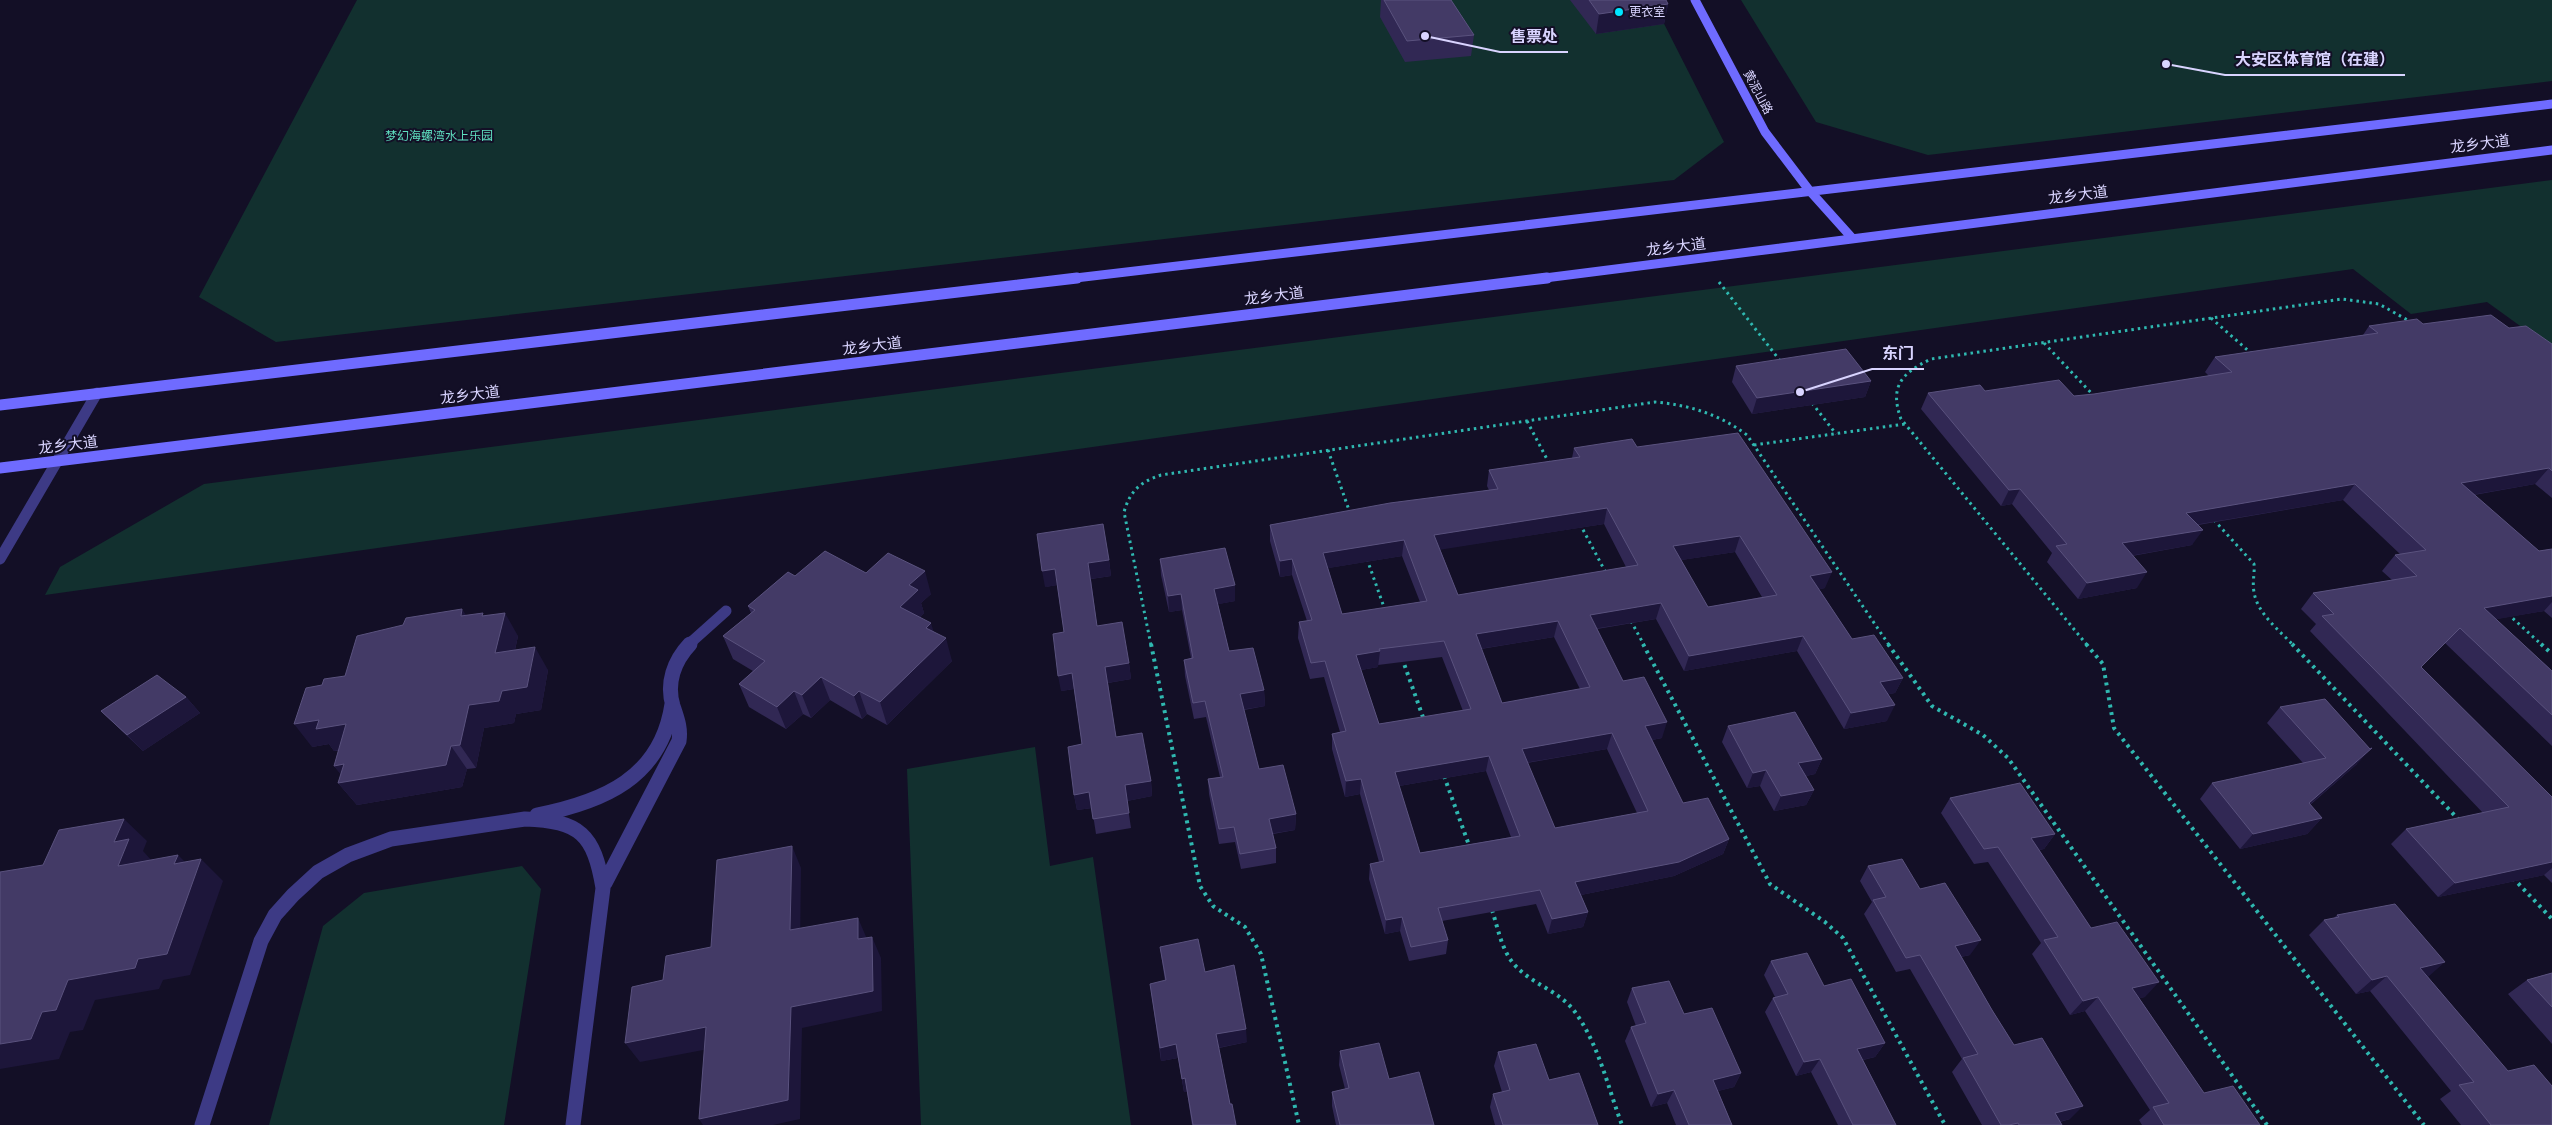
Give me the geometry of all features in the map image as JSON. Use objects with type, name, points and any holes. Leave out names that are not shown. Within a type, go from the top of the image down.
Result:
[{"type":"main road","name":"黄泥山路","points":[[1695,0],[1765,132],[1809,190],[1852,239]]},
{"type":"main road","name":"龙乡大道","points":[[0,405],[1809,190],[2552,104]]},
{"type":"main road","name":"龙乡大道","points":[[0,468],[1701,259],[2552,150]]},
{"type":"street","points":[[0,559],[97,393]]},
{"type":"street","points":[[202,1125],[258,946],[273,918],[299,888],[328,865],[374,844],[584,804],[630,778],[652,757],[667,734],[672,720],[671,678],[682,652],[699,633],[726,611]]},
{"type":"street","points":[[603,888],[609,872],[679,741],[682,730],[672,702]]},
{"type":"street","points":[[518,818],[549,820],[562,823],[588,839],[598,852],[602,871],[603,888],[573,1125]]},
{"type":"path","points":[[1701,259],[1783,365]]},
{"type":"path","points":[[2417,327],[2385,306],[2354,298],[1931,359],[1919,364],[1902,377],[1894,398],[1906,424],[2103,664],[2108,679],[2109,714],[2114,728],[2424,1125]]},
{"type":"path","points":[[2211,318],[2256,358]]},
{"type":"path","points":[[2044,343],[2097,399]]},
{"type":"path","points":[[1807,396],[1836,434]]},
{"type":"path","points":[[1299,1125],[1261,954],[1253,939],[1242,925],[1207,902],[1200,886],[1124,512],[1128,497],[1134,488],[1144,480],[1161,474],[1654,402],[1697,408],[1721,418],[1747,435],[1926,700],[1945,717],[1977,731],[1993,742],[2008,758],[2268,1125]]},
{"type":"path","points":[[1527,421],[1554,474]]},
{"type":"path","points":[[1754,445],[1906,424]]},
{"type":"path","points":[[1328,450],[1351,516]]},
{"type":"path","points":[[1578,518],[1610,580]]},
{"type":"path","points":[[2212,518],[2254,564],[2256,572],[2254,592],[2259,606],[2271,622],[2463,825]]},
{"type":"path","points":[[1364,553],[1388,619]]},
{"type":"path","points":[[2501,608],[2552,654]]},
{"type":"path","points":[[1628,615],[1770,884],[1779,892],[1818,914],[1843,938],[1945,1125]]},
{"type":"path","points":[[1401,657],[1425,722]]},
{"type":"path","points":[[1442,769],[1472,854]]},
{"type":"path","points":[[2511,875],[2552,919]]},
{"type":"path","points":[[1489,901],[1514,963],[1526,975],[1562,996],[1579,1018],[1586,1030],[1622,1125]]},
{"type":"green space","name":"梦幻海螺湾水上乐园","points":[[357,0],[1652,0],[1724,142],[1674,180],[276,342],[199,297]]},
{"type":"green space","points":[[1741,0],[2552,0],[2552,81],[1928,155],[1816,122]]},
{"type":"green space","points":[[2552,180],[2552,349],[2487,302],[2411,314],[2353,269],[45,595],[60,567],[204,484]]},
{"type":"green space","points":[[1035,747],[1050,866],[1093,857],[1131,1125],[921,1125],[907,769]]},
{"type":"green space","points":[[522,866],[541,889],[504,1125],[269,1125],[323,926],[364,893]]},
{"type":"building","points":[[1384,0],[1451,0],[1474,35],[1407,41]]},
{"type":"building","points":[[1589,0],[1666,0],[1668,4],[1599,14]]},
{"type":"building","points":[[2491,315],[2509,328],[2526,326],[2552,344],[2552,471],[2549,468],[2461,483],[2539,551],[2552,549],[2552,596],[2484,608],[2552,671],[2552,715],[2460,628],[2421,667],[2552,797],[2552,862],[2455,883],[2406,829],[2509,807],[2322,616],[2334,614],[2313,593],[2417,576],[2395,555],[2426,550],[2355,484],[2186,513],[2203,530],[2122,543],[2147,572],[2087,583],[2056,546],[2067,544],[2020,489],[2009,490],[1928,393],[1980,385],[1985,391],[2059,380],[2074,396],[2094,394],[2232,372],[2215,357],[2378,333],[2369,326],[2417,319],[2423,324]]},
{"type":"building","points":[[1846,349],[1871,381],[1757,398],[1736,366]]},
{"type":"building","points":[[1738,433],[1832,572],[1810,576],[1852,639],[1874,635],[1903,678],[1880,682],[1895,705],[1851,713],[1803,636],[1689,656],[1661,603],[1590,615],[1623,681],[1644,677],[1667,722],[1645,726],[1683,803],[1708,798],[1729,839],[1679,862],[1575,882],[1588,912],[1552,919],[1540,890],[1438,908],[1448,940],[1411,947],[1402,917],[1386,920],[1370,864],[1384,861],[1361,779],[1346,781],[1332,734],[1346,731],[1325,661],[1311,663],[1299,622],[1312,620],[1292,559],[1280,561],[1270,525],[1390,503],[1498,489],[1489,470],[1580,457],[1574,448],[1632,439],[1637,447]],"holes":[[[1607,508],[1638,565],[1458,595],[1434,535]],[[1740,536],[1777,595],[1708,607],[1673,546]],[[1404,540],[1427,601],[1342,614],[1323,553]],[[1558,621],[1590,687],[1502,703],[1476,634]],[[1444,641],[1471,709],[1379,724],[1356,655],[1380,651],[1379,649]],[[1612,733],[1648,811],[1555,828],[1522,749]],[[1489,756],[1520,836],[1420,853],[1395,772]]]},
{"type":"building","points":[[1103,524],[1109,560],[1088,563],[1097,626],[1122,622],[1129,663],[1105,667],[1116,737],[1142,733],[1151,781],[1125,785],[1129,813],[1093,819],[1089,792],[1074,795],[1068,747],[1082,744],[1072,673],[1058,676],[1053,634],[1064,632],[1055,569],[1042,571],[1037,534]]},
{"type":"building","points":[[1225,548],[1235,585],[1214,589],[1229,651],[1253,648],[1264,690],[1240,694],[1259,769],[1283,765],[1296,814],[1269,819],[1276,848],[1240,854],[1234,827],[1219,829],[1208,779],[1223,777],[1205,701],[1193,703],[1184,660],[1193,658],[1181,594],[1168,596],[1160,559]]},
{"type":"building","points":[[825,551],[866,573],[888,553],[925,571],[909,585],[918,590],[900,607],[931,623],[926,628],[946,638],[880,702],[859,691],[854,696],[821,677],[802,695],[794,691],[777,707],[739,684],[765,661],[723,636],[755,610],[748,606],[788,572],[795,576]]},
{"type":"building","points":[[462,609],[461,616],[505,613],[495,653],[535,647],[527,687],[502,691],[499,701],[469,705],[460,745],[451,746],[446,765],[338,783],[344,764],[334,766],[346,724],[316,729],[319,720],[294,724],[306,688],[322,685],[324,679],[345,676],[357,636],[403,625],[406,618]]},
{"type":"building","points":[[157,675],[186,697],[127,735],[101,711]]},
{"type":"building","points":[[2325,699],[2370,749],[2372,748],[2309,803],[2322,818],[2253,834],[2212,783],[2326,758],[2280,707]]},
{"type":"building","points":[[1795,712],[1822,759],[1798,763],[1814,790],[1781,796],[1766,770],[1753,773],[1728,726]]},
{"type":"building","points":[[2020,783],[2055,834],[2031,838],[2091,928],[2117,922],[2159,982],[2132,988],[2204,1093],[2233,1086],[2260,1125],[2164,1125],[2153,1107],[2169,1103],[2098,997],[2083,1001],[2044,940],[2058,937],[1998,847],[1984,849],[1950,798]]},
{"type":"building","points":[[124,819],[114,842],[129,839],[118,866],[178,855],[174,864],[201,859],[167,954],[138,959],[135,968],[68,980],[56,1010],[42,1012],[31,1039],[0,1044],[0,872],[43,865],[59,830]]},
{"type":"building","points":[[792,846],[790,930],[858,918],[858,939],[872,937],[873,991],[791,1007],[788,1100],[699,1119],[706,1027],[625,1043],[632,987],[663,980],[666,956],[711,947],[717,860]]},
{"type":"building","points":[[1902,859],[1920,889],[1945,883],[1981,940],[1955,946],[1992,1010],[2014,1045],[2042,1038],[2083,1106],[2055,1113],[2062,1125],[2019,1125],[2018,1123],[2001,1125],[1963,1058],[1978,1054],[1920,955],[1906,958],[1873,900],[1886,897],[1868,866]]},
{"type":"building","points":[[2395,904],[2445,962],[2420,968],[2508,1071],[2534,1065],[2552,1086],[2552,1125],[2491,1125],[2459,1085],[2474,1082],[2387,976],[2372,980],[2324,920],[2339,917],[2337,915]]},
{"type":"building","points":[[1198,939],[1205,972],[1234,965],[1246,1029],[1216,1034],[1236,1125],[1193,1125],[1185,1078],[1182,1079],[1176,1044],[1160,1048],[1150,984],[1166,980],[1160,947]]},
{"type":"building","points":[[1807,953],[1824,986],[1851,979],[1885,1043],[1857,1049],[1896,1125],[1853,1125],[1820,1059],[1804,1062],[1773,998],[1788,994],[1771,961]]},
{"type":"building","points":[[2552,973],[2552,1007],[2527,980]]},
{"type":"building","points":[[1669,981],[1684,1014],[1712,1008],[1741,1073],[1713,1080],[1732,1125],[1689,1125],[1674,1090],[1658,1094],[1631,1027],[1646,1023],[1632,988]]},
{"type":"building","points":[[1379,1043],[1389,1079],[1419,1072],[1434,1125],[1340,1125],[1332,1092],[1349,1088],[1340,1051]]},
{"type":"building","points":[[1536,1044],[1549,1080],[1579,1073],[1598,1125],[1503,1125],[1493,1094],[1510,1090],[1498,1052]]},
{"type":"place","name":"更衣室","points":[[1619,12]]},
{"type":"place","name":"售票处","points":[[1425,36]]},
{"type":"place","name":"大安区体育馆（在建）","points":[[2166,64]]},
{"type":"place","name":"东门","points":[[1800,392]]}]
